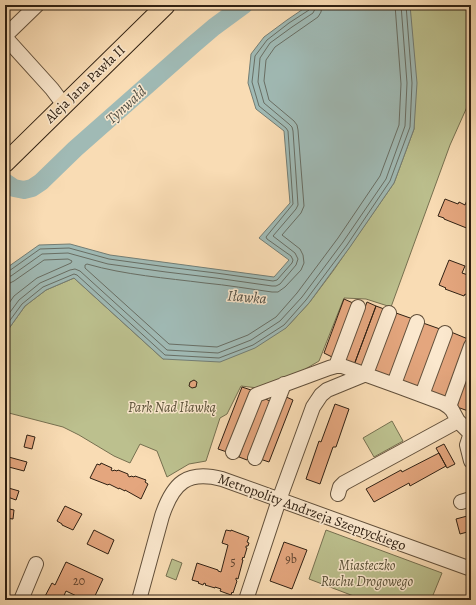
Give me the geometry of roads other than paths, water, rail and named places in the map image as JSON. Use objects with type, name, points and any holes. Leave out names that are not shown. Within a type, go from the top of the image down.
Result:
[{"type":"main road","name":"Aleja Jana Pawła II","points":[[5,163],[166,5]]},
{"type":"street","points":[[37,5],[5,37],[52,89],[64,105]]},
{"type":"street","points":[[336,366],[358,307]]},
{"type":"street","points":[[250,599],[279,500],[313,407],[321,394],[326,390],[366,374],[389,313]]},
{"type":"street","points":[[394,384],[417,322]]},
{"type":"street","points":[[422,395],[445,333]]},
{"type":"street","points":[[449,406],[471,346]]},
{"type":"street","points":[[233,452],[256,394],[329,368],[342,366],[394,384],[449,406],[458,421],[471,433],[467,445],[471,460]]},
{"type":"street","points":[[255,458],[284,384]]},
{"type":"street","points":[[338,494],[340,487],[344,483],[458,421]]},
{"type":"street","name":"Metropolity Andrzeja Szeptyckiego","points":[[139,600],[166,504],[171,494],[177,486],[185,480],[203,476],[212,476],[222,479],[471,569]]},
{"type":"street","points":[[21,600],[36,564]]},
{"type":"water","name":"Iławka","points":[[309,5],[410,5],[417,83],[414,129],[394,183],[309,303],[286,328],[255,348],[220,362],[163,359],[74,278],[46,290],[25,306],[5,334],[5,269],[39,245],[70,244],[110,255],[274,277],[289,260],[259,238],[290,203],[284,131],[256,109],[248,83],[251,54],[264,37]]},
{"type":"waterway","name":"Tynwałd","points":[[5,182],[14,188],[24,190],[32,188],[41,182],[75,149],[194,44],[244,5]]},
{"type":"park label","name":"Park Nad Iławką","points":[[172,407]]},
{"type":"park label","name":"Miasteczko Ruchu Drogowego","points":[[367,574]]}]
